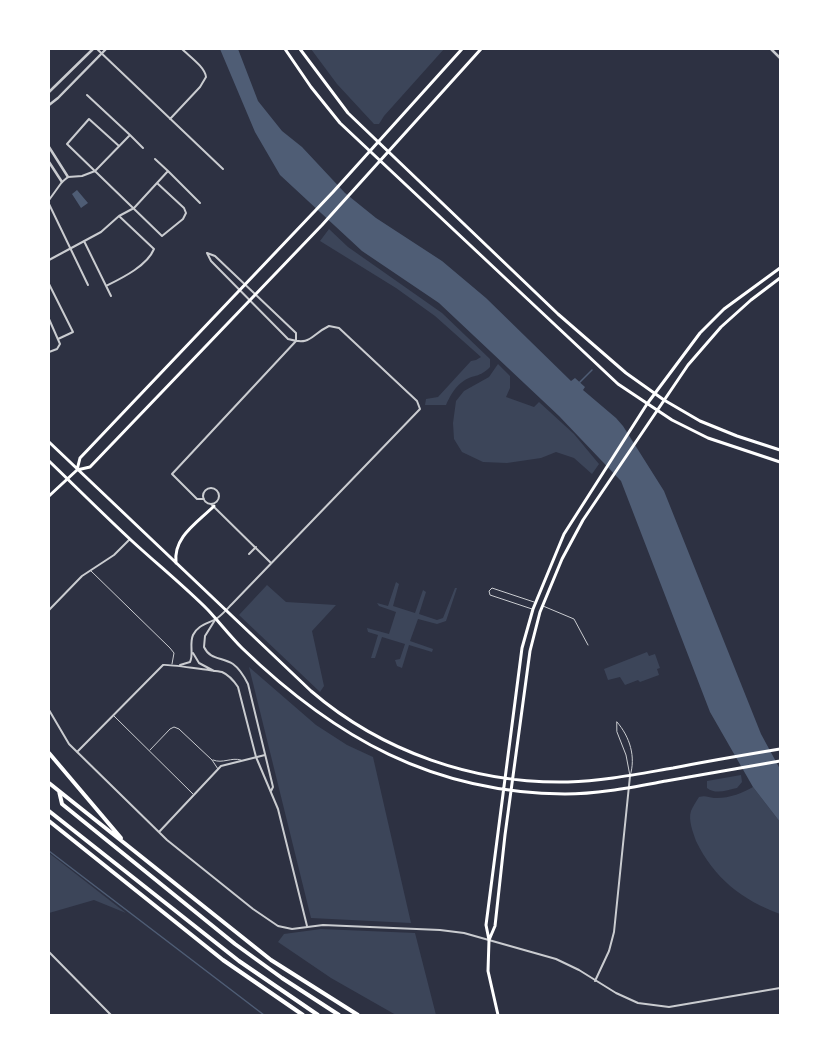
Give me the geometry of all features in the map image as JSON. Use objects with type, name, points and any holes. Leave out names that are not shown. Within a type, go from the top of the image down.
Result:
[{"type":"highway","points":[[49,752],[128,845]]},
{"type":"highway","points":[[49,783],[271,960],[358,1015]]},
{"type":"highway","points":[[59,790],[62,804],[235,944],[282,978],[339,1015]]},
{"type":"highway","points":[[49,811],[239,961],[318,1015]]},
{"type":"highway","points":[[49,821],[223,960],[303,1015]]},
{"type":"main road","points":[[284,49],[311,87],[340,123],[618,384],[657,411],[708,438],[780,462]]},
{"type":"main road","points":[[300,49],[348,113],[558,314],[626,373],[664,400],[713,426],[780,450]]},
{"type":"main road","points":[[77,470],[80,458],[346,178],[462,49]]},
{"type":"main road","points":[[49,496],[77,470],[90,467],[322,225],[387,151],[481,49]]},
{"type":"main road","points":[[498,1015],[488,971],[489,940],[486,925],[522,648],[535,603],[564,534],[654,393],[700,333],[735,300],[780,268]]},
{"type":"main road","points":[[489,940],[495,926],[511,790],[530,651],[543,606],[562,559],[583,520],[611,481],[636,440],[688,365],[721,327],[751,300],[780,278]]},
{"type":"main road","points":[[49,442],[311,692],[368,732],[401,748],[435,761],[472,772],[504,778],[569,782],[630,776],[778,749]]},
{"type":"main road","points":[[49,461],[216,619],[242,648],[286,688],[344,731],[376,750],[420,769],[463,782],[503,789],[574,794],[629,787],[780,761]]},
{"type":"main road","points":[[176,563],[175,552],[178,543],[212,505]]},
{"type":"street","points":[[49,92],[93,49]]},
{"type":"street","points":[[97,49],[223,170]]},
{"type":"street","points":[[49,105],[58,98],[106,49]]},
{"type":"street","points":[[170,118],[200,87],[206,77],[202,70],[182,49]]},
{"type":"street","points":[[771,49],[780,58]]},
{"type":"street","points":[[49,64],[49,70]]},
{"type":"street","points":[[87,95],[143,148]]},
{"type":"street","points":[[119,146],[89,119],[66,144],[162,236],[182,219],[186,213],[184,208],[157,183]]},
{"type":"street","points":[[49,200],[62,182],[68,178],[82,176],[95,171],[130,135]]},
{"type":"street","points":[[49,147],[68,178]]},
{"type":"street","points":[[49,155],[53,153]]},
{"type":"street","points":[[155,159],[200,203]]},
{"type":"street","points":[[49,162],[62,182]]},
{"type":"street","points":[[49,260],[101,232],[120,216],[134,208],[168,171]]},
{"type":"street","points":[[49,204],[88,285]]},
{"type":"street","points":[[106,286],[126,276],[137,268],[154,250],[120,216]]},
{"type":"street","points":[[84,240],[111,296]]},
{"type":"street","points":[[271,563],[212,505],[204,499],[197,499],[172,474],[296,341],[296,333],[215,256],[207,253],[211,261],[288,339],[296,341],[305,342],[312,339],[329,326],[338,328],[417,401],[420,409],[225,611],[216,619],[205,636],[204,647],[210,656],[232,663],[242,672],[248,684],[273,787],[271,791]]},
{"type":"street","points":[[49,284],[73,332],[58,339]]},
{"type":"street","points":[[49,319],[60,344],[57,349],[49,352]]},
{"type":"street","points":[[204,499],[203,494],[206,490],[211,488],[216,490],[218,500],[212,505]]},
{"type":"street","points":[[49,610],[82,576],[114,555],[130,539]]},
{"type":"street","points":[[249,554],[256,547]]},
{"type":"street","points":[[180,666],[190,662],[192,657],[191,643],[197,630],[203,624],[216,619]]},
{"type":"street","points":[[192,652],[199,663],[215,671]]},
{"type":"street","points":[[77,752],[160,666],[172,664],[185,668],[215,671],[226,674],[238,687],[256,756],[278,809],[307,926]]},
{"type":"street","points":[[49,710],[62,735],[77,752],[159,832],[274,924],[292,929],[323,925],[449,931],[489,940],[556,959],[579,970],[627,999],[655,1006],[669,1007],[780,988]]},
{"type":"street","points":[[159,832],[218,769],[224,765],[265,755]]},
{"type":"street","points":[[595,981],[609,951],[614,932],[630,776]]},
{"type":"street","points":[[49,952],[111,1015]]},
{"type":"lane","points":[[91,570],[170,648],[174,653],[172,664]]},
{"type":"lane","points":[[533,609],[490,595],[489,591],[492,588],[535,603]]},
{"type":"lane","points":[[543,606],[574,620],[588,645]]},
{"type":"lane","points":[[114,715],[194,794]]},
{"type":"lane","points":[[617,722],[623,729],[632,751],[634,765],[630,776],[626,755],[617,732],[617,722]]},
{"type":"lane","points":[[149,751],[170,729],[174,727],[179,729],[212,760],[218,769]]},
{"type":"lane","points":[[212,760],[219,762],[234,758],[242,760]]},
{"type":"shaded area","points":[[220,49],[238,49],[258,101],[282,131],[302,147],[345,193],[376,218],[442,261],[486,298],[571,381],[575,378],[585,387],[583,390],[616,418],[623,426],[664,491],[761,734],[780,769],[780,822],[753,787],[710,712],[621,481],[559,416],[439,303],[362,251],[280,175],[255,132]]},
{"type":"shaded area","points":[[311,49],[444,49],[384,116],[379,124],[374,124],[337,84]]},
{"type":"shaded area","points":[[77,190],[88,203],[81,208],[72,194]]},
{"type":"shaded area","points":[[329,229],[348,247],[442,313],[490,359],[490,367],[483,373],[461,382],[453,391],[446,405],[425,405],[426,399],[438,397],[471,361],[481,357],[435,316],[396,288],[320,241]]},
{"type":"shaded area","points":[[498,364],[510,376],[510,388],[506,397],[534,407],[539,402],[574,434],[599,464],[592,474],[574,458],[556,452],[541,458],[507,463],[483,462],[462,452],[454,439],[453,423],[456,401],[464,391],[489,377]]},
{"type":"shaded area","points":[[396,582],[399,584],[393,606],[415,613],[423,590],[426,592],[419,614],[437,620],[443,618],[455,588],[457,588],[446,621],[437,624],[418,619],[410,641],[433,649],[432,652],[409,645],[402,668],[397,666],[395,660],[400,659],[405,644],[382,637],[375,658],[371,658],[378,635],[368,632],[367,628],[389,634],[396,612],[379,606],[377,603],[388,606]]},
{"type":"shaded area","points":[[267,585],[286,602],[336,605],[312,631],[324,686],[320,692],[239,615]]},
{"type":"shaded area","points":[[647,652],[649,656],[655,654],[660,668],[657,669],[659,675],[640,682],[638,680],[625,685],[620,677],[608,680],[604,669]]},
{"type":"shaded area","points":[[249,667],[316,725],[347,745],[373,757],[411,923],[311,918]]},
{"type":"shaded area","points":[[741,775],[742,782],[737,788],[718,792],[707,788],[707,781]]},
{"type":"shaded area","points":[[753,787],[780,822],[780,914],[741,895],[720,877],[703,854],[696,841],[691,826],[691,811],[699,797],[705,796],[724,798]]},
{"type":"shaded area","points":[[49,853],[126,913],[94,900],[49,913]]},
{"type":"shaded area","points":[[321,929],[415,933],[436,1015],[396,1015],[331,978],[278,942],[284,934]]},
{"type":"waterway","points":[[579,383],[592,370]]},
{"type":"waterway","points":[[49,851],[264,1015]]}]
